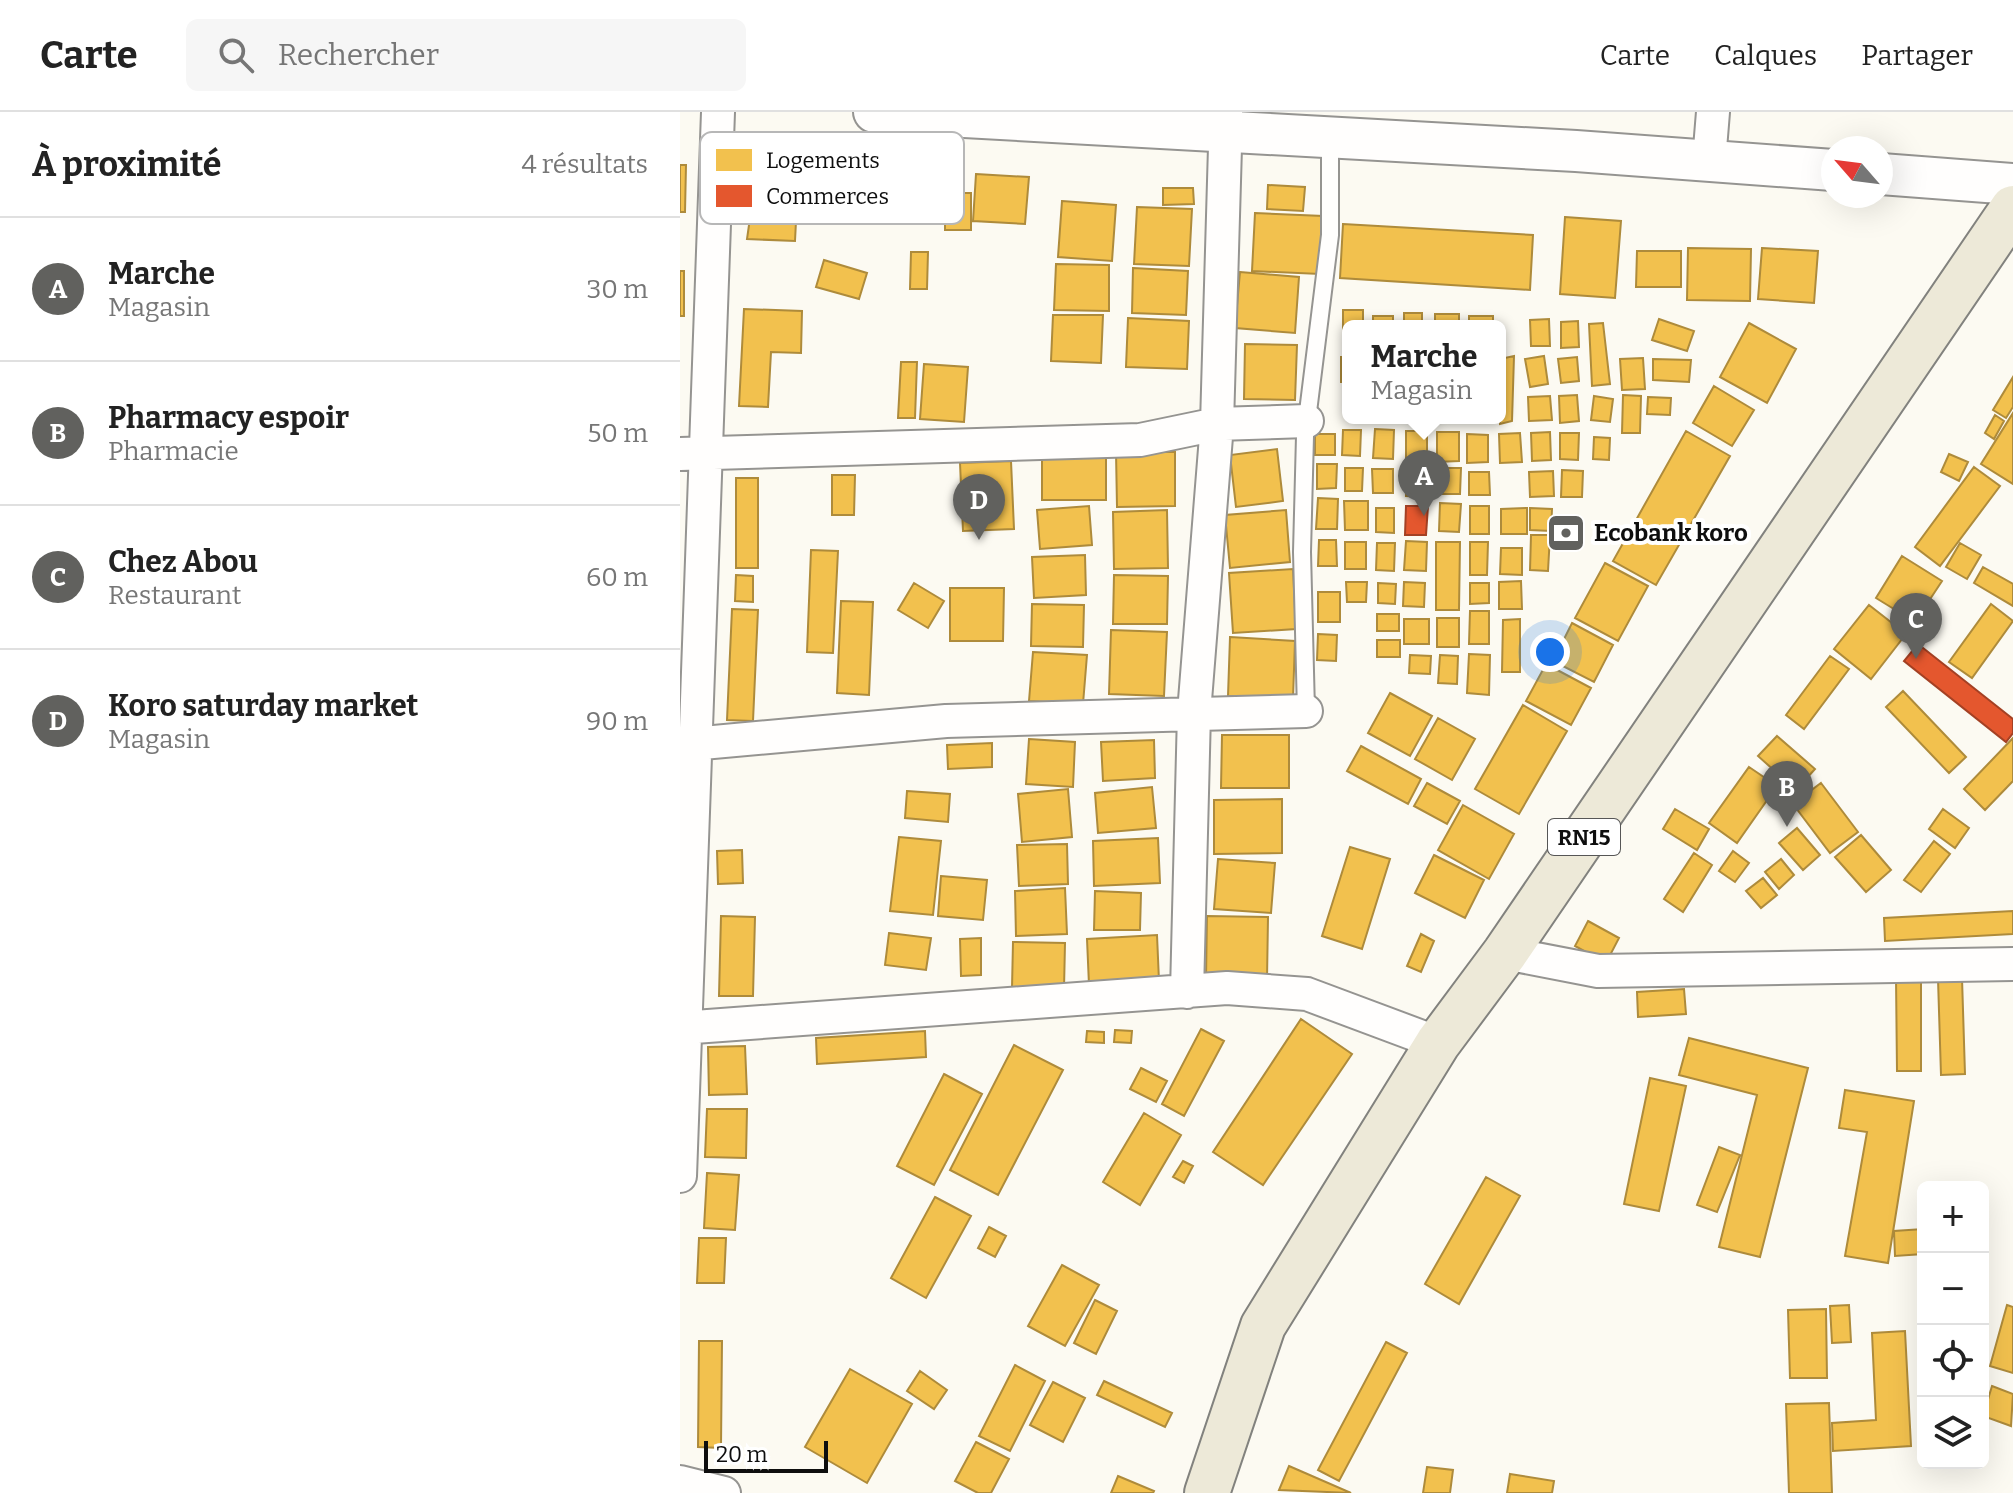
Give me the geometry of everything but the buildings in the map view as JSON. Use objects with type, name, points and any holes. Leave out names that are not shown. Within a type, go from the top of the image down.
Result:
[{"type":"main road","name":"RN15","points":[[1207,1493],[1263,1326],[1438,1043],[1505,953],[2013,208]]},
{"type":"street","points":[[717,132],[718,112]]},
{"type":"street","points":[[874,112],[1226,121],[1330,136],[1821,169]]},
{"type":"street","points":[[1709,161],[1713,112]]},
{"type":"street","points":[[1187,992],[1194,713],[1217,424],[1226,121]]},
{"type":"street","points":[[1893,175],[2013,184]]},
{"type":"street","points":[[680,1176],[693,454],[710,224]]},
{"type":"street","points":[[693,454],[1140,440],[1217,424],[1307,421]]},
{"type":"street","points":[[687,745],[946,721],[1306,711]]},
{"type":"street","points":[[1505,953],[1598,971],[2013,964]]},
{"type":"street","points":[[684,1028],[1227,988],[1307,994],[1438,1043]]},
{"type":"street","points":[[680,1482],[724,1493]]},
{"type":"lane","points":[[1306,711],[1302,552],[1307,421],[1330,235],[1330,136]]},
{"type":"place","name":"Marche","points":[[1424,516]]},
{"type":"place","name":"Ecobank koro","points":[[1566,533]]},
{"type":"place","name":"Koro saturday market","points":[[979,540]]},
{"type":"place","name":"Chez Abou","points":[[1916,659]]},
{"type":"place","name":"Pharmacy espoir","points":[[1787,827]]}]
